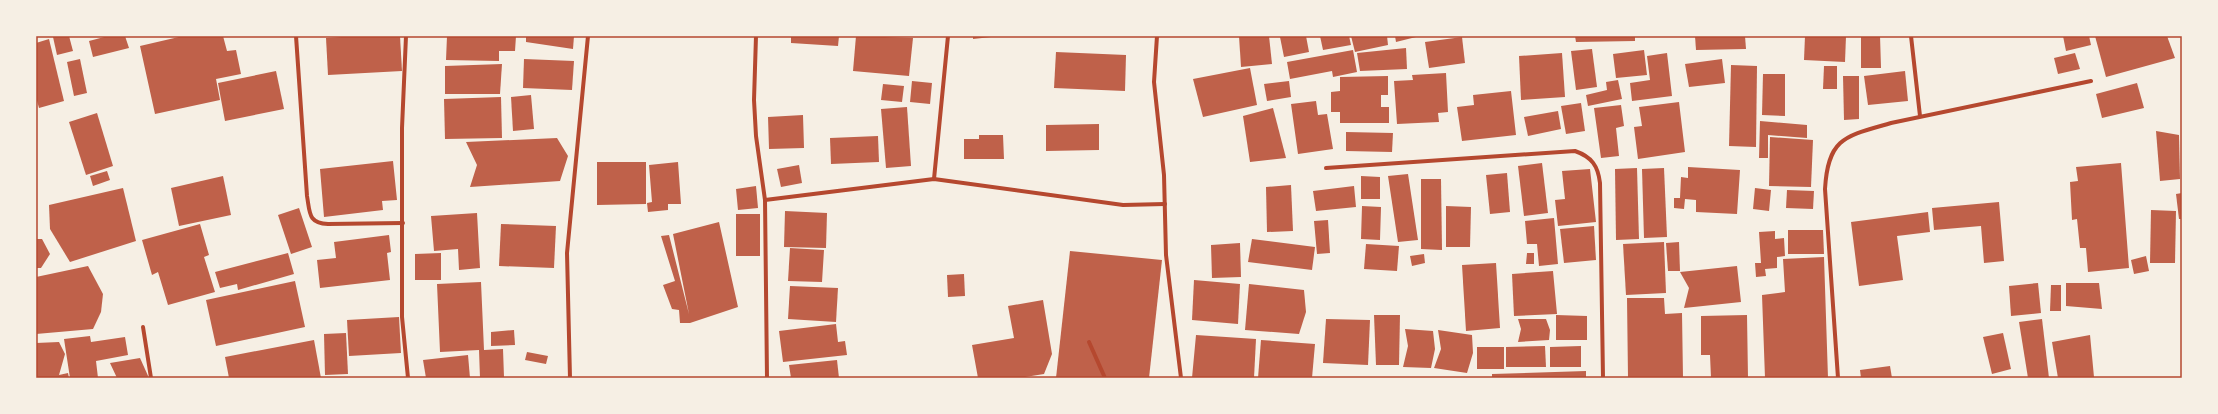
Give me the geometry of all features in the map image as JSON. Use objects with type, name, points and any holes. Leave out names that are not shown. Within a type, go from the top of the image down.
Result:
[{"type":"street","points":[[296,36],[307,196],[312,219],[317,224],[403,223]]},
{"type":"street","points":[[406,36],[402,128],[402,317],[408,378]]},
{"type":"street","points":[[570,378],[567,254],[588,36]]},
{"type":"street","points":[[756,36],[754,100],[756,136],[765,200],[768,378]]},
{"type":"street","points":[[934,179],[948,36]]},
{"type":"street","points":[[1156,36],[1154,82],[1165,204],[1166,255],[1181,378]]},
{"type":"street","points":[[1911,36],[1920,116]]},
{"type":"street","points":[[1838,378],[1825,189],[1826,167],[1832,151],[1842,140],[1860,132],[1920,116],[2091,81]]},
{"type":"street","points":[[1326,168],[1575,151],[1592,160],[1598,172],[1600,183],[1603,378]]},
{"type":"street","points":[[765,200],[934,179],[1123,205],[1165,204]]},
{"type":"street","points":[[143,327],[151,378]]},
{"type":"street","points":[[1089,342],[1105,378]]},
{"type":"building","points":[[69,36],[73,51],[57,55],[53,37]]},
{"type":"building","points":[[108,36],[125,36],[129,48],[93,57],[89,41]]},
{"type":"building","points":[[183,36],[223,36],[227,51],[236,50],[241,74],[216,79],[220,100],[155,114],[140,46]]},
{"type":"building","points":[[400,36],[402,71],[328,75],[326,38]]},
{"type":"building","points":[[447,36],[516,36],[515,51],[499,51],[499,61],[446,60]]},
{"type":"building","points":[[526,36],[574,36],[573,49],[526,42]]},
{"type":"building","points":[[791,36],[839,36],[838,46],[791,43]]},
{"type":"building","points":[[856,36],[913,38],[909,76],[853,71]]},
{"type":"building","points":[[973,36],[991,36],[991,37],[973,39]]},
{"type":"building","points":[[1239,36],[1269,36],[1272,64],[1241,67]]},
{"type":"building","points":[[1306,36],[1309,52],[1284,57],[1280,37]]},
{"type":"building","points":[[1320,36],[1349,36],[1351,45],[1323,50]]},
{"type":"building","points":[[1351,36],[1387,36],[1388,45],[1355,52]]},
{"type":"building","points":[[1395,36],[1416,36],[1416,37],[1396,42]]},
{"type":"building","points":[[1575,36],[1635,36],[1635,41],[1576,42]]},
{"type":"building","points":[[1695,36],[1745,36],[1746,49],[1696,50]]},
{"type":"building","points":[[1805,36],[1846,36],[1845,62],[1804,60]]},
{"type":"building","points":[[1861,36],[1880,36],[1881,68],[1861,68]]},
{"type":"building","points":[[2063,36],[2089,36],[2091,45],[2066,51]]},
{"type":"building","points":[[2095,36],[2167,36],[2175,58],[2106,77]]},
{"type":"building","points":[[1462,37],[1465,63],[1429,68],[1425,42]]},
{"type":"building","points":[[49,39],[64,101],[39,108],[36,97],[36,43]]},
{"type":"building","points":[[1406,48],[1407,69],[1360,71],[1357,53]]},
{"type":"building","points":[[1592,49],[1597,87],[1576,90],[1571,51]]},
{"type":"building","points":[[1353,50],[1357,72],[1333,77],[1332,71],[1290,79],[1287,62]]},
{"type":"building","points":[[1644,50],[1647,75],[1616,78],[1613,54]]},
{"type":"building","points":[[1056,52],[1126,55],[1125,91],[1054,88]]},
{"type":"building","points":[[1562,53],[1565,97],[1521,100],[1519,56]]},
{"type":"building","points":[[1667,53],[1672,96],[1632,101],[1630,83],[1650,80],[1647,56]]},
{"type":"building","points":[[2075,53],[2080,69],[2058,74],[2054,58]]},
{"type":"building","points":[[80,59],[87,93],[74,96],[67,62]]},
{"type":"building","points":[[524,59],[574,61],[572,90],[523,88]]},
{"type":"building","points":[[1722,59],[1725,83],[1689,87],[1685,64]]},
{"type":"building","points":[[502,64],[500,94],[445,94],[445,66]]},
{"type":"building","points":[[1731,65],[1757,66],[1756,147],[1729,146]]},
{"type":"building","points":[[1824,66],[1837,66],[1837,89],[1823,89]]},
{"type":"building","points":[[1250,68],[1257,105],[1203,117],[1193,79]]},
{"type":"building","points":[[276,71],[284,109],[225,121],[218,83]]},
{"type":"building","points":[[1905,71],[1908,101],[1868,105],[1864,76]]},
{"type":"building","points":[[1446,73],[1448,112],[1438,113],[1439,122],[1397,124],[1394,81],[1413,80],[1412,75]]},
{"type":"building","points":[[1763,74],[1785,74],[1785,116],[1762,115]]},
{"type":"building","points":[[1388,76],[1388,95],[1381,95],[1381,107],[1389,107],[1389,123],[1340,123],[1340,112],[1331,112],[1331,92],[1340,91],[1340,77]]},
{"type":"building","points":[[1843,76],[1859,76],[1859,119],[1844,120]]},
{"type":"building","points":[[1618,80],[1622,99],[1588,106],[1586,95],[1607,90],[1606,82]]},
{"type":"building","points":[[912,81],[932,83],[930,104],[910,102]]},
{"type":"building","points":[[1289,81],[1291,97],[1267,101],[1264,84]]},
{"type":"building","points":[[2137,83],[2144,108],[2102,118],[2096,94]]},
{"type":"building","points":[[883,84],[904,86],[902,102],[881,100]]},
{"type":"building","points":[[1511,91],[1516,135],[1462,141],[1457,107],[1474,105],[1473,95]]},
{"type":"building","points":[[531,95],[534,129],[513,131],[511,97]]},
{"type":"building","points":[[501,97],[502,138],[445,139],[444,99]]},
{"type":"building","points":[[1316,101],[1318,115],[1327,114],[1333,149],[1298,154],[1291,104]]},
{"type":"building","points":[[1679,102],[1685,152],[1638,159],[1634,127],[1642,126],[1639,107]]},
{"type":"building","points":[[1581,103],[1585,131],[1566,134],[1561,106]]},
{"type":"building","points":[[1621,105],[1624,126],[1616,128],[1619,156],[1601,158],[1594,108]]},
{"type":"building","points":[[907,107],[911,166],[886,168],[881,109]]},
{"type":"building","points":[[1273,108],[1286,158],[1250,162],[1243,116]]},
{"type":"building","points":[[1558,111],[1561,129],[1528,136],[1524,117]]},
{"type":"building","points":[[97,113],[113,166],[86,175],[69,122]]},
{"type":"building","points":[[803,115],[804,148],[769,149],[768,117]]},
{"type":"building","points":[[1760,121],[1807,125],[1807,138],[1768,135],[1768,158],[1759,158]]},
{"type":"building","points":[[1099,124],[1099,150],[1046,151],[1046,125]]},
{"type":"building","points":[[2156,131],[2179,135],[2180,179],[2160,181]]},
{"type":"building","points":[[1346,132],[1393,133],[1392,152],[1346,151]]},
{"type":"building","points":[[979,135],[1003,135],[1004,159],[964,159],[964,139],[979,139]]},
{"type":"building","points":[[878,136],[879,162],[831,164],[830,138]]},
{"type":"building","points":[[1770,137],[1813,140],[1811,187],[1769,186]]},
{"type":"building","points":[[557,138],[568,156],[560,181],[470,187],[477,165],[466,142]]},
{"type":"building","points":[[393,161],[397,200],[382,201],[383,210],[324,217],[320,169]]},
{"type":"building","points":[[597,162],[646,162],[646,204],[597,205]]},
{"type":"building","points":[[678,162],[681,204],[668,204],[668,210],[648,212],[647,203],[652,202],[649,165]]},
{"type":"building","points":[[1542,163],[1548,213],[1524,216],[1518,166]]},
{"type":"building","points":[[2121,163],[2129,268],[2088,272],[2086,248],[2080,248],[2077,219],[2072,220],[2070,182],[2078,181],[2076,167]]},
{"type":"building","points":[[799,165],[802,183],[781,187],[777,169]]},
{"type":"building","points":[[1688,167],[1740,170],[1737,214],[1696,212],[1696,200],[1685,199],[1684,209],[1674,208],[1674,198],[1680,198],[1681,177],[1688,178]]},
{"type":"building","points":[[1637,168],[1639,239],[1616,240],[1615,169]]},
{"type":"building","points":[[1664,168],[1667,237],[1644,238],[1642,169]]},
{"type":"building","points":[[1590,169],[1596,222],[1558,226],[1555,200],[1565,199],[1562,171]]},
{"type":"building","points":[[107,171],[110,180],[93,186],[90,176]]},
{"type":"building","points":[[1507,173],[1510,212],[1490,214],[1486,175]]},
{"type":"building","points":[[1408,174],[1418,240],[1398,242],[1388,176]]},
{"type":"building","points":[[223,176],[231,215],[179,226],[171,188]]},
{"type":"building","points":[[1361,176],[1380,177],[1380,199],[1361,199]]},
{"type":"building","points":[[1421,179],[1441,179],[1442,250],[1421,249]]},
{"type":"building","points":[[1291,185],[1293,231],[1267,232],[1266,187]]},
{"type":"building","points":[[756,186],[758,208],[738,210],[736,189]]},
{"type":"building","points":[[1354,186],[1356,207],[1316,211],[1313,191]]},
{"type":"building","points":[[123,188],[136,241],[70,262],[50,229],[49,205]]},
{"type":"building","points":[[1755,188],[1771,190],[1769,211],[1753,209]]},
{"type":"building","points":[[1787,190],[1814,191],[1813,209],[1786,208]]},
{"type":"building","points":[[2182,193],[2182,219],[2179,219],[2176,194]]},
{"type":"building","points":[[1999,202],[2004,261],[1984,263],[1981,226],[1934,230],[1932,208]]},
{"type":"building","points":[[1362,206],[1381,207],[1380,240],[1361,239]]},
{"type":"building","points":[[1446,206],[1471,207],[1470,247],[1446,247]]},
{"type":"building","points":[[299,208],[312,247],[291,254],[278,215]]},
{"type":"building","points":[[2151,210],[2176,211],[2175,263],[2150,263]]},
{"type":"building","points":[[785,211],[827,213],[826,248],[784,247]]},
{"type":"building","points":[[1928,212],[1930,232],[1897,236],[1903,280],[1859,286],[1851,222]]},
{"type":"building","points":[[477,213],[480,268],[459,270],[458,249],[434,251],[431,216]]},
{"type":"building","points":[[736,214],[760,214],[760,256],[736,256]]},
{"type":"building","points":[[1554,218],[1558,264],[1539,266],[1537,244],[1527,244],[1525,221]]},
{"type":"building","points":[[1328,220],[1330,253],[1317,254],[1314,221]]},
{"type":"building","points":[[719,222],[738,307],[690,323],[680,323],[679,310],[672,309],[663,285],[675,281],[661,236],[669,235],[689,314],[673,234]]},
{"type":"building","points":[[200,224],[209,255],[204,257],[215,292],[168,305],[158,272],[152,275],[142,240]]},
{"type":"building","points":[[501,224],[556,226],[554,268],[499,266]]},
{"type":"building","points":[[1594,226],[1596,260],[1564,263],[1560,229]]},
{"type":"building","points":[[1788,230],[1823,230],[1824,254],[1788,254]]},
{"type":"building","points":[[1775,231],[1775,239],[1784,238],[1785,256],[1777,257],[1777,268],[1765,269],[1766,276],[1756,277],[1755,263],[1761,263],[1759,232]]},
{"type":"building","points":[[389,235],[391,252],[387,253],[390,280],[320,288],[317,260],[336,258],[334,242]]},
{"type":"building","points":[[36,239],[42,239],[50,254],[41,268],[36,268]]},
{"type":"building","points":[[1252,239],[1315,247],[1312,270],[1248,262]]},
{"type":"building","points":[[1664,242],[1666,293],[1626,295],[1623,244]]},
{"type":"building","points":[[1679,242],[1680,271],[1668,271],[1666,243]]},
{"type":"building","points":[[1240,243],[1241,277],[1212,278],[1211,245]]},
{"type":"building","points":[[1366,244],[1399,246],[1397,271],[1364,269]]},
{"type":"building","points":[[790,248],[824,250],[822,282],[788,281]]},
{"type":"building","points":[[1070,251],[1162,260],[1149,378],[1056,378]]},
{"type":"building","points":[[288,253],[294,274],[238,290],[237,284],[220,288],[215,272]]},
{"type":"building","points":[[441,253],[441,280],[415,280],[415,254]]},
{"type":"building","points":[[1527,253],[1534,253],[1534,264],[1526,264]]},
{"type":"building","points":[[1424,254],[1425,263],[1412,266],[1410,256]]},
{"type":"building","points":[[2146,256],[2149,271],[2134,274],[2131,260]]},
{"type":"building","points":[[1824,257],[1828,378],[1765,378],[1762,295],[1785,292],[1783,259]]},
{"type":"building","points":[[1496,263],[1500,328],[1466,331],[1462,265]]},
{"type":"building","points":[[88,266],[103,294],[101,312],[93,329],[36,334],[36,277]]},
{"type":"building","points":[[1737,266],[1741,302],[1684,308],[1689,288],[1680,272]]},
{"type":"building","points":[[1553,271],[1557,314],[1514,316],[1512,274]]},
{"type":"building","points":[[964,274],[965,296],[948,297],[947,275]]},
{"type":"building","points":[[1194,280],[1240,284],[1238,324],[1192,320]]},
{"type":"building","points":[[295,281],[305,327],[216,346],[206,300]]},
{"type":"building","points":[[481,282],[484,350],[503,349],[504,377],[480,378],[479,350],[440,352],[437,284]]},
{"type":"building","points":[[2038,283],[2041,313],[2011,316],[2009,286]]},
{"type":"building","points":[[2066,283],[2099,283],[2102,309],[2066,306]]},
{"type":"building","points":[[1249,284],[1304,290],[1306,312],[1299,334],[1245,330]]},
{"type":"building","points":[[2051,285],[2061,285],[2061,311],[2050,311]]},
{"type":"building","points":[[790,286],[838,288],[836,322],[788,319]]},
{"type":"building","points":[[1627,298],[1664,298],[1665,314],[1682,313],[1683,378],[1628,378]]},
{"type":"building","points":[[1043,300],[1052,354],[1044,374],[1019,378],[978,378],[972,345],[1014,338],[1008,306]]},
{"type":"building","points":[[1374,315],[1400,315],[1399,365],[1376,365]]},
{"type":"building","points":[[1556,315],[1587,316],[1587,340],[1556,340]]},
{"type":"building","points":[[1747,315],[1748,378],[1711,378],[1710,355],[1701,355],[1701,316]]},
{"type":"building","points":[[399,317],[401,353],[349,356],[347,320]]},
{"type":"building","points":[[1326,319],[1370,320],[1368,365],[1323,363]]},
{"type":"building","points":[[1518,319],[1546,319],[1550,330],[1549,340],[1518,342],[1521,329]]},
{"type":"building","points":[[2042,319],[2049,378],[2028,378],[2019,322]]},
{"type":"building","points":[[836,324],[838,342],[845,341],[847,355],[783,362],[779,331]]},
{"type":"building","points":[[1405,329],[1433,331],[1435,349],[1431,368],[1403,367],[1408,346]]},
{"type":"building","points":[[514,330],[515,345],[491,346],[491,332]]},
{"type":"building","points":[[1438,330],[1472,335],[1473,353],[1467,373],[1434,368],[1441,349]]},
{"type":"building","points":[[346,333],[348,374],[325,375],[324,334]]},
{"type":"building","points":[[2003,333],[2011,369],[1992,374],[1983,337]]},
{"type":"building","points":[[1196,335],[1256,339],[1254,378],[1192,378]]},
{"type":"building","points":[[2090,335],[2094,377],[2058,378],[2052,342]]},
{"type":"building","points":[[90,336],[91,342],[125,337],[128,355],[96,361],[98,378],[70,378],[64,339]]},
{"type":"building","points":[[314,340],[321,378],[229,378],[225,357]]},
{"type":"building","points":[[1261,340],[1315,344],[1312,378],[1258,378]]},
{"type":"building","points":[[59,342],[65,354],[59,375],[68,373],[69,378],[36,378],[36,343]]},
{"type":"building","points":[[1545,346],[1546,367],[1506,367],[1506,347]]},
{"type":"building","points":[[1581,346],[1581,367],[1550,367],[1550,347]]},
{"type":"building","points":[[1477,347],[1504,347],[1504,369],[1477,369]]},
{"type":"building","points":[[527,352],[548,356],[546,364],[525,360]]},
{"type":"building","points":[[468,355],[470,378],[426,378],[423,360]]},
{"type":"building","points":[[140,358],[149,378],[117,378],[110,363]]},
{"type":"building","points":[[837,360],[839,378],[791,378],[789,365]]},
{"type":"building","points":[[1890,366],[1892,378],[1861,378],[1860,370]]},
{"type":"building","points":[[1586,371],[1586,378],[1492,378],[1492,374]]}]
